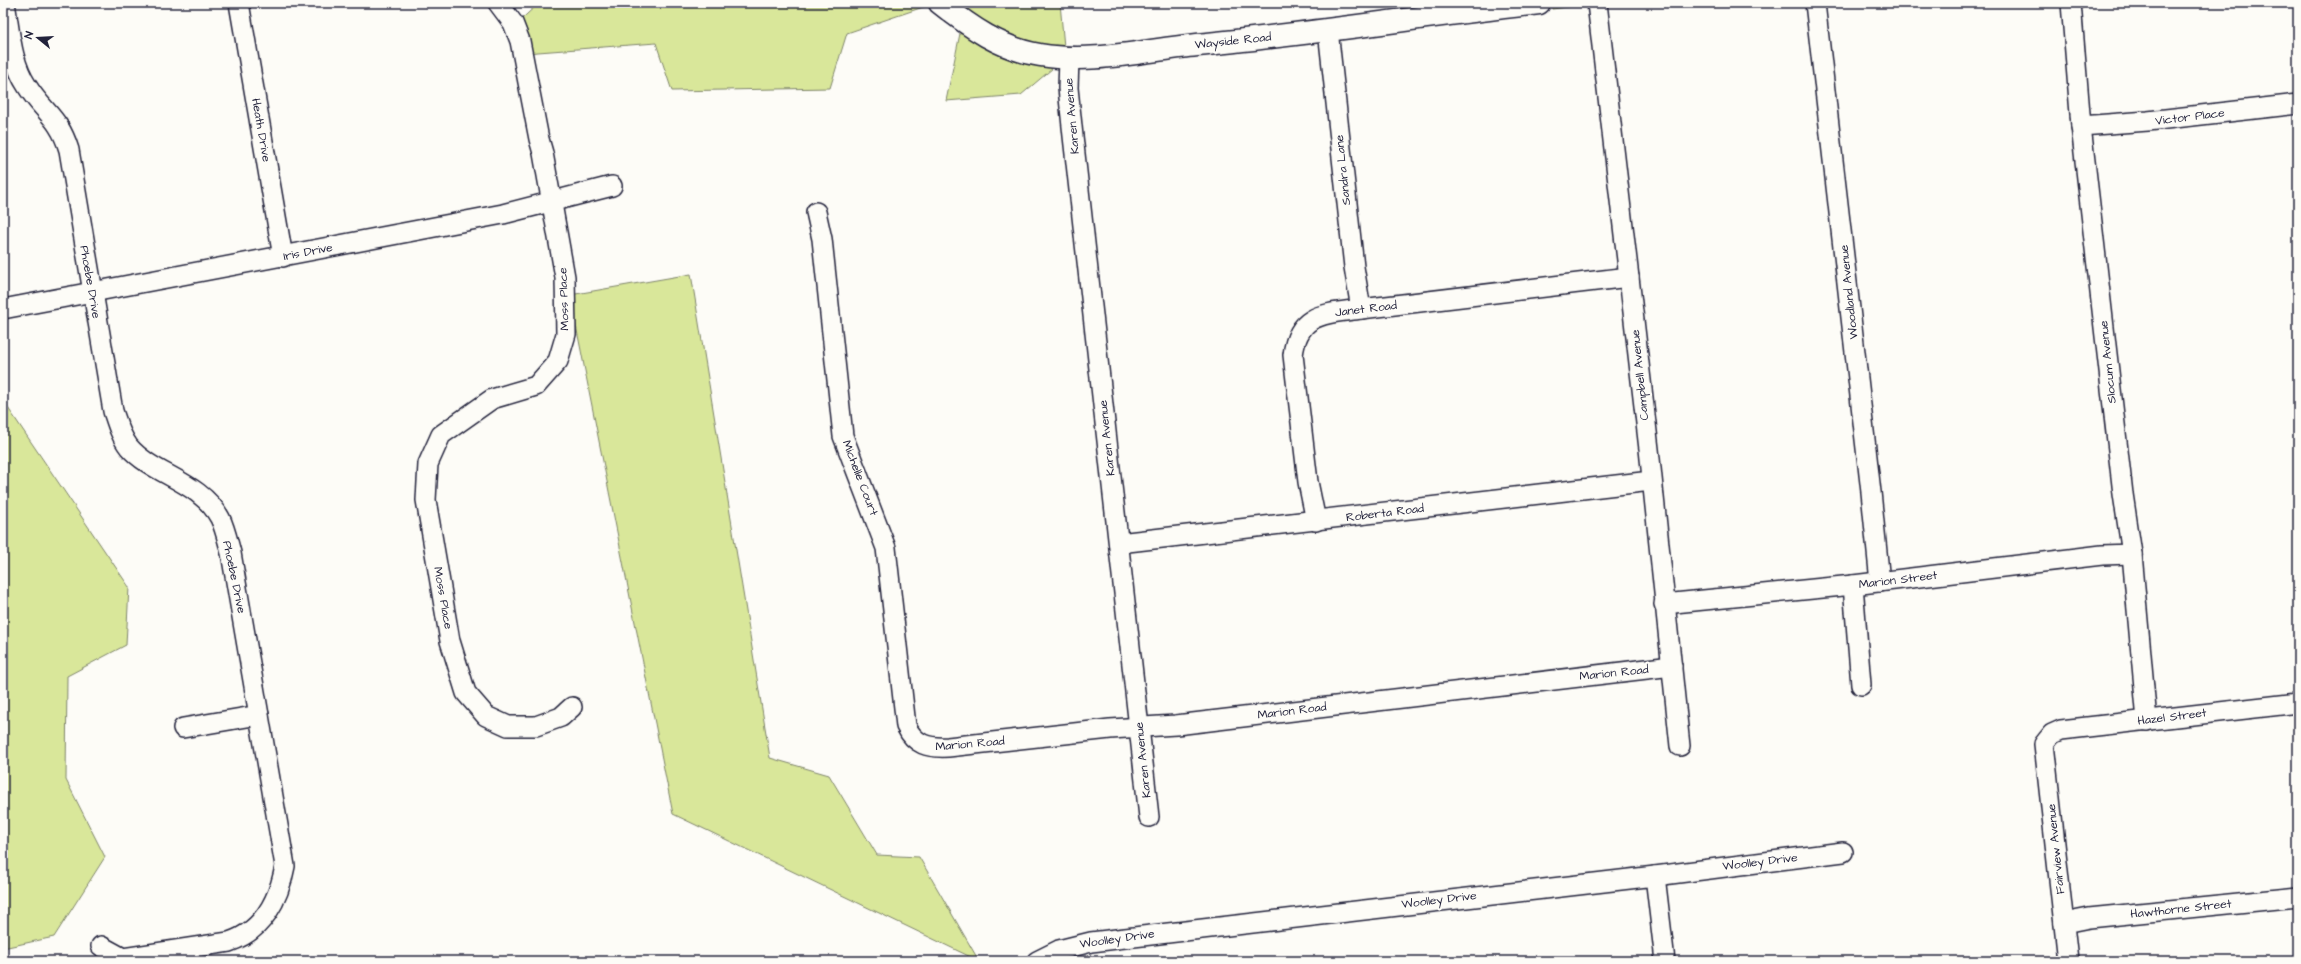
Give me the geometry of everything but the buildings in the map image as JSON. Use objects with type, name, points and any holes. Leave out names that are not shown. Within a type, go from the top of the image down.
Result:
[{"type":"street","name":"Phoebe Drive","points":[[5,3],[13,54],[19,71],[27,87],[59,125],[66,142],[113,411],[122,437],[129,448],[196,491],[208,502],[220,518],[231,553],[285,866],[282,884],[266,914],[243,937],[229,942],[123,958],[101,946]]},
{"type":"street","name":"Heath Drive","points":[[239,3],[283,256]]},
{"type":"street","name":"Moss Place","points":[[498,3],[512,23],[520,41],[552,201],[565,277],[566,334],[558,361],[536,386],[492,399],[441,436],[428,464],[426,500],[450,641],[466,693],[486,716],[508,726],[536,726],[561,717],[572,707]]},
{"type":"street","name":"Wayside Road","points":[[940,3],[982,34],[1012,49],[1039,55],[1069,59],[1122,55],[1328,30],[1460,8],[1539,3]]},
{"type":"street","name":"Campbell Avenue","points":[[1597,3],[1629,277],[1680,746]]},
{"type":"street","name":"Woodland Avenue","points":[[1815,3],[1868,461],[1880,582]]},
{"type":"street","name":"Slocum Avenue","points":[[2071,3],[2082,126],[2123,494],[2132,554],[2147,721]]},
{"type":"street","name":"Sandra Lane","points":[[1328,30],[1354,267],[1361,309]]},
{"type":"street","name":"Karen Avenue","points":[[1069,59],[1068,88],[1149,817]]},
{"type":"street","name":"Victor Place","points":[[2082,126],[2148,121],[2298,104]]},
{"type":"street","name":"Iris Drive","points":[[3,309],[503,214],[612,186]]},
{"type":"street","name":"Michelle Court","points":[[816,212],[822,239],[843,436],[886,548],[903,710],[906,726],[914,740]]},
{"type":"street","name":"Janet Road","points":[[1316,521],[1308,482],[1293,355],[1295,340],[1300,329],[1309,321],[1319,316],[1361,309],[1629,277]]},
{"type":"street","name":"Roberta Road","points":[[1119,543],[1651,481]]},
{"type":"street","name":"Marion Street","points":[[1664,604],[2132,554]]},
{"type":"street","points":[[1852,585],[1861,685]]},
{"type":"street","name":"Marion Road","points":[[914,740],[931,748],[1139,727],[1176,725],[1672,666]]},
{"type":"street","name":"Hazel Street","points":[[2048,737],[2061,730],[2298,704]]},
{"type":"street","points":[[183,728],[259,714]]},
{"type":"street","name":"Fairview Avenue","points":[[2048,737],[2044,744],[2068,961]]},
{"type":"street","name":"Woolley Drive","points":[[1037,961],[1059,950],[1091,942],[1655,876],[1844,852]]},
{"type":"street","points":[[1655,876],[1665,961]]},
{"type":"street","name":"Hawthorne Street","points":[[2064,923],[2089,918],[2298,897]]},
{"type":"green space","points":[[539,3],[935,3],[847,33],[830,88],[672,91],[656,43],[525,53],[514,26]]},
{"type":"green space","points":[[943,3],[1060,3],[1065,58],[1021,95],[946,101],[963,19]]},
{"type":"green space","points":[[1552,3],[1598,3],[1552,9]]},
{"type":"green space","points":[[691,274],[770,758],[829,775],[877,855],[919,857],[979,961],[673,814],[570,295]]},
{"type":"green space","points":[[6,405],[129,587],[126,645],[67,676],[66,780],[105,857],[54,937],[3,948],[3,406]]}]
